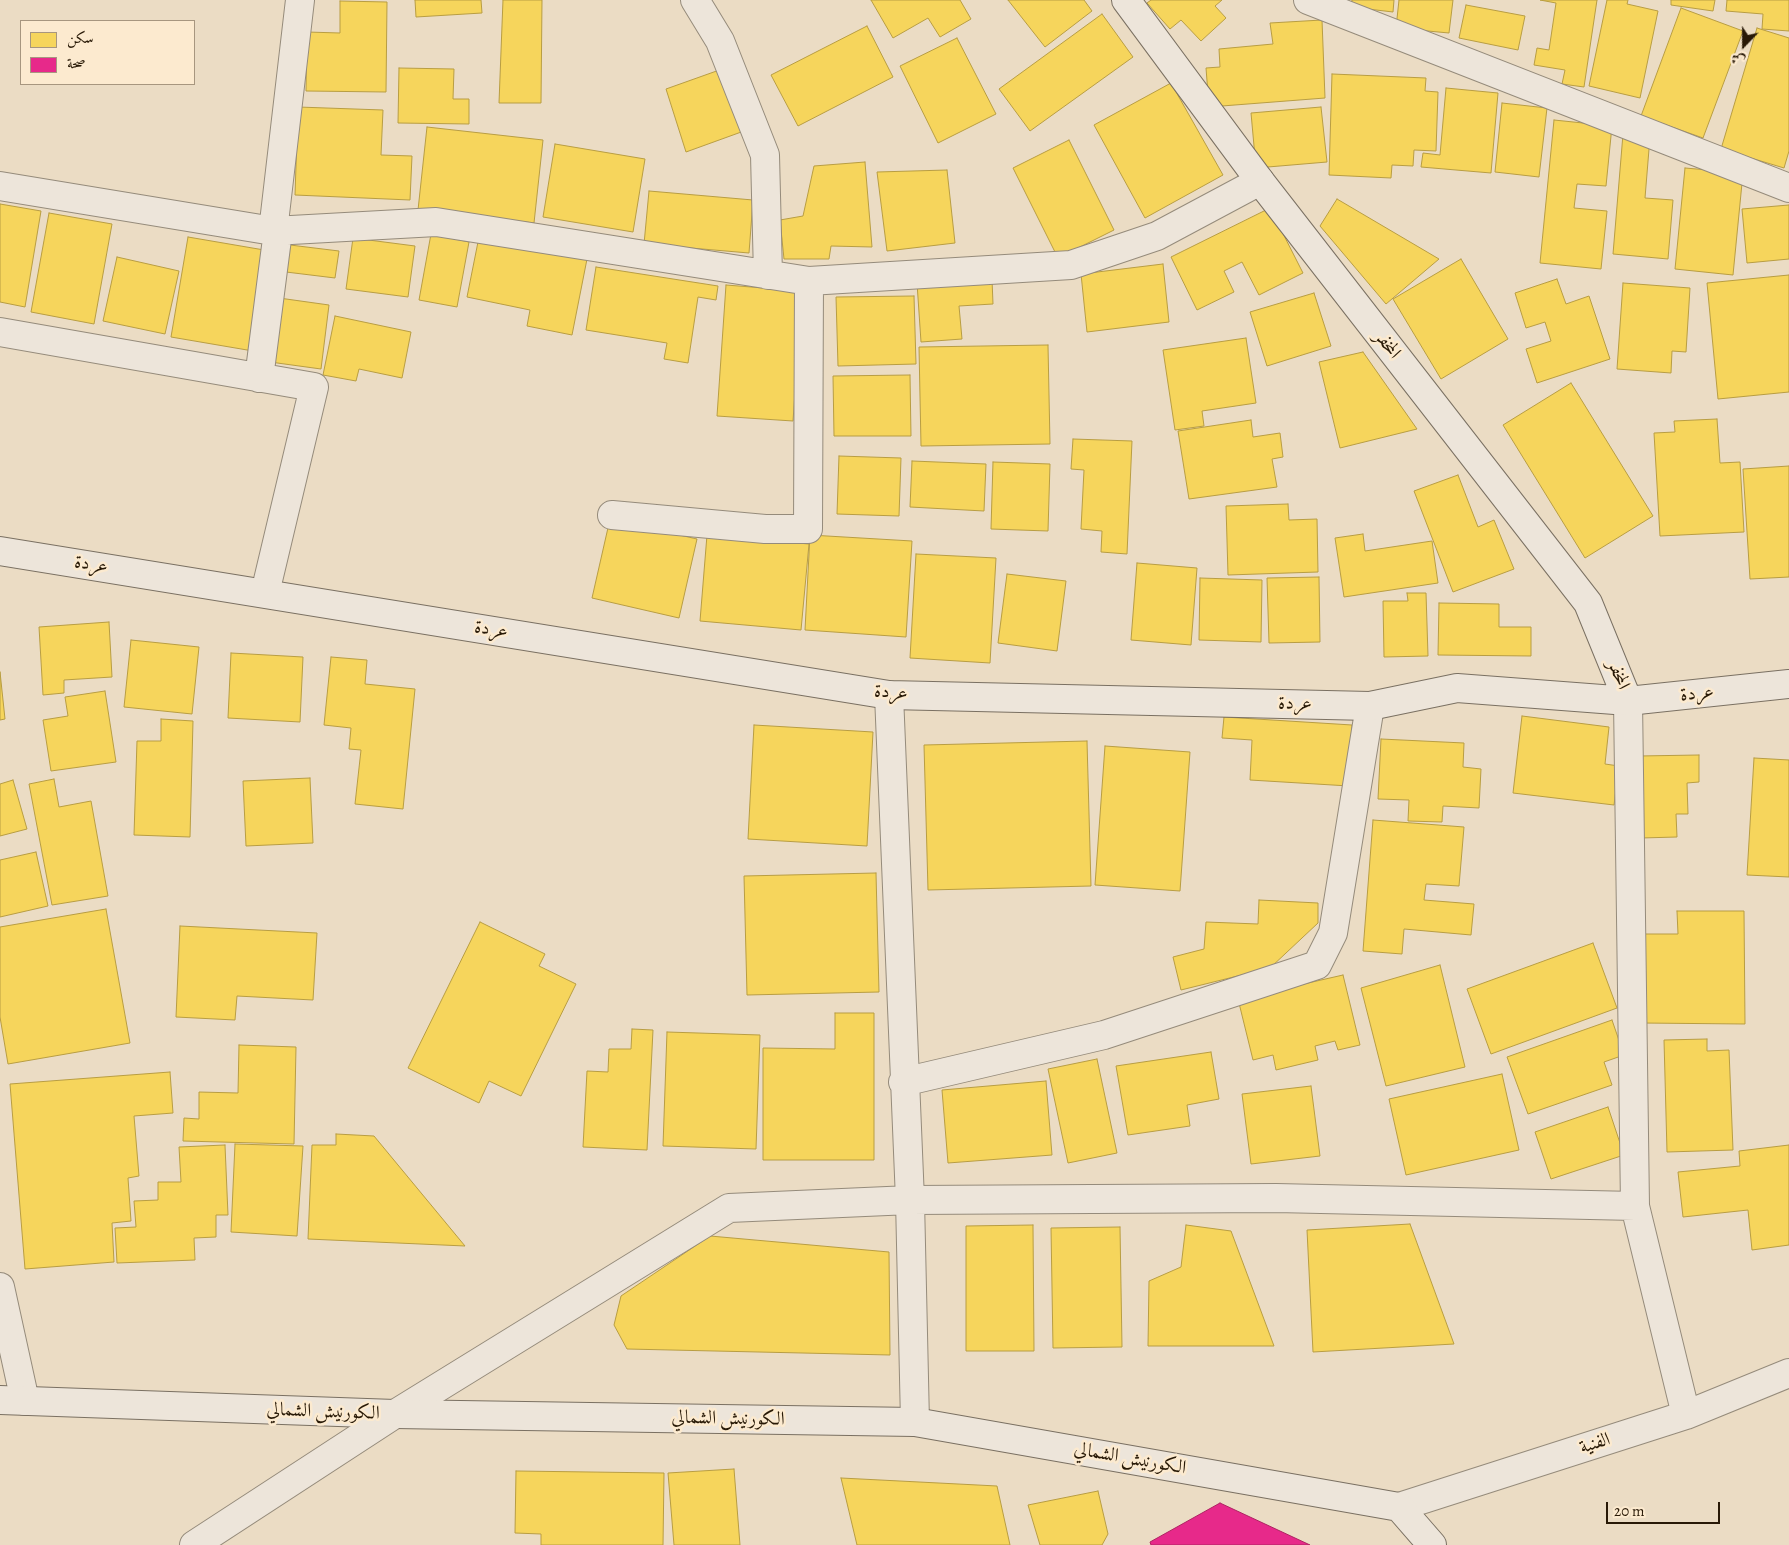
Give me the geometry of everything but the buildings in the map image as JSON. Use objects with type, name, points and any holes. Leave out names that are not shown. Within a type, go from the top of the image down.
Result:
[{"type":"street","points":[[259,378],[300,0]]},
{"type":"street","points":[[695,0],[720,41],[765,155],[768,275]]},
{"type":"street","name":"المخفر","points":[[1126,0],[1260,181],[1588,603],[1628,701]]},
{"type":"street","points":[[1308,0],[1789,188]]},
{"type":"street","points":[[0,186],[275,231],[436,222],[809,281],[1071,265],[1157,236],[1260,181]]},
{"type":"street","points":[[612,515],[765,529],[808,529],[809,281]]},
{"type":"street","points":[[0,332],[314,387],[265,593]]},
{"type":"street","name":"عردة","points":[[0,551],[889,695],[1370,706],[1457,688],[1628,701],[1789,684]]},
{"type":"street","points":[[889,695],[910,1200],[915,1422]]},
{"type":"street","points":[[1628,701],[1635,1206],[1686,1415]]},
{"type":"street","points":[[904,1082],[1104,1035],[1318,965],[1333,933],[1370,706]]},
{"type":"street","points":[[194,1545],[395,1414],[729,1208],[910,1200],[1276,1198],[1635,1206]]},
{"type":"street","points":[[0,1286],[12,1400]]},
{"type":"street","name":"الفنية","points":[[1399,1506],[1686,1415],[1789,1373]]},
{"type":"street","name":"الكورنيش الشمالي","points":[[12,1400],[395,1414],[915,1422],[1399,1506]]},
{"type":"street","points":[[1399,1506],[1432,1545]]}]
